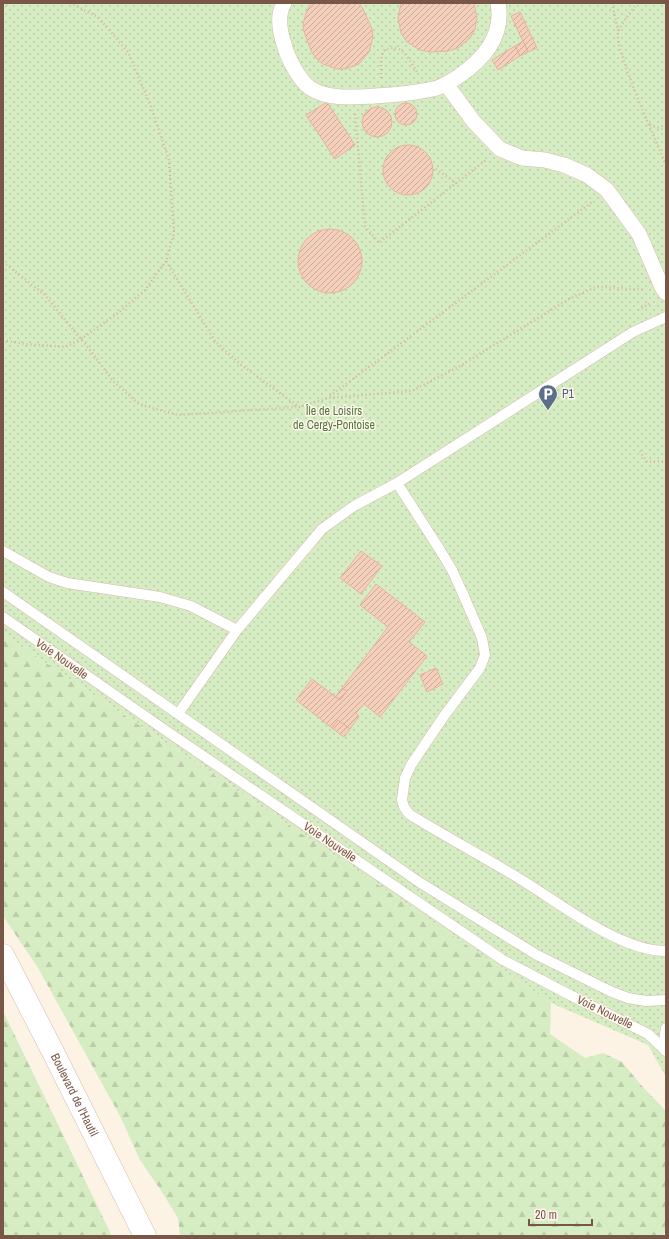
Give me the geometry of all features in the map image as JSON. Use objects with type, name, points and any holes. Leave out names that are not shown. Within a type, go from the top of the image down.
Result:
[{"type":"main road","name":"Boulevard de l'Hautil","points":[[3,955],[52,1048],[145,1236]]},
{"type":"street","points":[[284,3],[280,17],[281,34],[285,49],[300,76],[310,87],[324,94],[354,97],[380,96],[428,90],[446,84],[475,65],[488,50],[497,31],[499,18],[498,3]]},
{"type":"street","points":[[446,84],[474,122],[500,149],[522,158],[545,160],[564,165],[587,175],[607,190],[640,234],[664,290]]},
{"type":"lane","points":[[178,714],[237,630],[322,528],[354,506],[397,483],[633,332],[666,317]]},
{"type":"lane","points":[[397,483],[452,570],[482,638],[485,655],[480,668],[444,716],[411,765],[405,778],[403,789],[402,800],[404,807],[409,814],[537,889],[591,924],[642,948],[666,951]]},
{"type":"lane","points":[[3,551],[49,577],[67,583],[160,598],[191,606],[237,630]]},
{"type":"lane","name":"Voie Nouvelle","points":[[3,592],[419,882],[537,954],[612,992],[646,1001],[666,1000]]},
{"type":"lane","name":"Voie Nouvelle","points":[[3,618],[503,960],[648,1034],[666,1052]]},
{"type":"lane","points":[[666,1028],[666,1052]]},
{"type":"path","points":[[3,6],[9,3]]},
{"type":"path","points":[[3,340],[25,344],[65,347],[81,339],[118,313],[145,290],[166,261],[174,233],[169,160],[150,104],[128,52],[98,17],[70,3]]},
{"type":"path","points":[[612,3],[619,44],[627,69],[666,165]]},
{"type":"path","points":[[618,32],[637,3]]},
{"type":"path","points":[[380,96],[381,58],[383,51],[389,47],[402,50],[428,90]]},
{"type":"path","points":[[354,97],[365,226],[379,243],[500,149]]},
{"type":"path","points":[[649,124],[666,130]]},
{"type":"path","points":[[436,169],[456,183]]},
{"type":"path","points":[[328,398],[607,190]]},
{"type":"path","points":[[166,261],[215,341],[240,364],[299,406]]},
{"type":"path","points":[[3,262],[44,294],[113,381],[139,404],[178,415],[299,406],[328,398],[412,391],[460,366],[569,300],[596,287],[635,290],[664,290]]},
{"type":"path","points":[[640,451],[647,462],[666,461]]},
{"type":"green space","name":"Île de Loisirs de Cergy-Pontoise","points":[[3,3],[666,3],[666,1077],[648,1045],[551,1003],[398,898],[3,634]]},
{"type":"green space","points":[[3,634],[398,898],[551,1003],[550,1034],[585,1058],[603,1053],[622,1062],[666,1111],[666,1231],[663,1236],[180,1236],[178,1218],[140,1160],[120,1116],[38,968],[3,916],[3,872],[5,861],[3,857]]},
{"type":"green space","points":[[3,1011],[110,1232],[111,1236],[3,1236]]},
{"type":"building","points":[[311,3],[359,3],[372,29],[373,37],[369,52],[359,64],[345,69],[337,69],[323,64],[312,53],[304,32],[303,24],[307,10]]},
{"type":"building","points":[[401,3],[474,3],[477,18],[475,29],[470,38],[458,48],[448,51],[430,52],[420,50],[407,42],[401,33],[398,18]]},
{"type":"building","points":[[520,12],[537,48],[528,52],[511,16]]},
{"type":"building","points":[[523,41],[528,52],[520,56],[515,46]]},
{"type":"building","points":[[515,46],[520,56],[498,70],[492,60]]},
{"type":"building","points":[[327,102],[355,145],[335,159],[306,115]]},
{"type":"building","points":[[402,103],[410,103],[417,110],[417,118],[410,125],[402,125],[395,118],[395,110]]},
{"type":"building","points":[[377,107],[388,111],[392,122],[388,133],[377,137],[366,133],[362,122],[366,111]]},
{"type":"building","points":[[408,145],[418,147],[426,152],[431,160],[433,170],[431,180],[426,188],[418,193],[408,195],[398,193],[390,188],[385,180],[383,170],[385,160],[390,152],[398,147]]},
{"type":"building","points":[[324,229],[336,229],[353,238],[360,249],[362,261],[360,273],[353,284],[336,293],[324,293],[312,288],[303,279],[298,267],[298,255],[303,243],[312,234]]},
{"type":"building","points":[[361,551],[382,566],[361,594],[340,578]]},
{"type":"building","points":[[376,584],[425,622],[409,642],[427,656],[380,717],[364,704],[356,713],[359,716],[350,729],[338,720],[332,728],[296,700],[312,679],[340,700],[347,691],[342,688],[388,627],[360,605]]},
{"type":"building","points":[[436,668],[443,684],[427,692],[420,675]]},
{"type":"building","points":[[342,688],[347,691],[340,700],[335,697]]},
{"type":"building","points":[[338,720],[350,729],[344,737],[332,728]]},
{"type":"place","name":"P1","points":[[548,411]]}]
